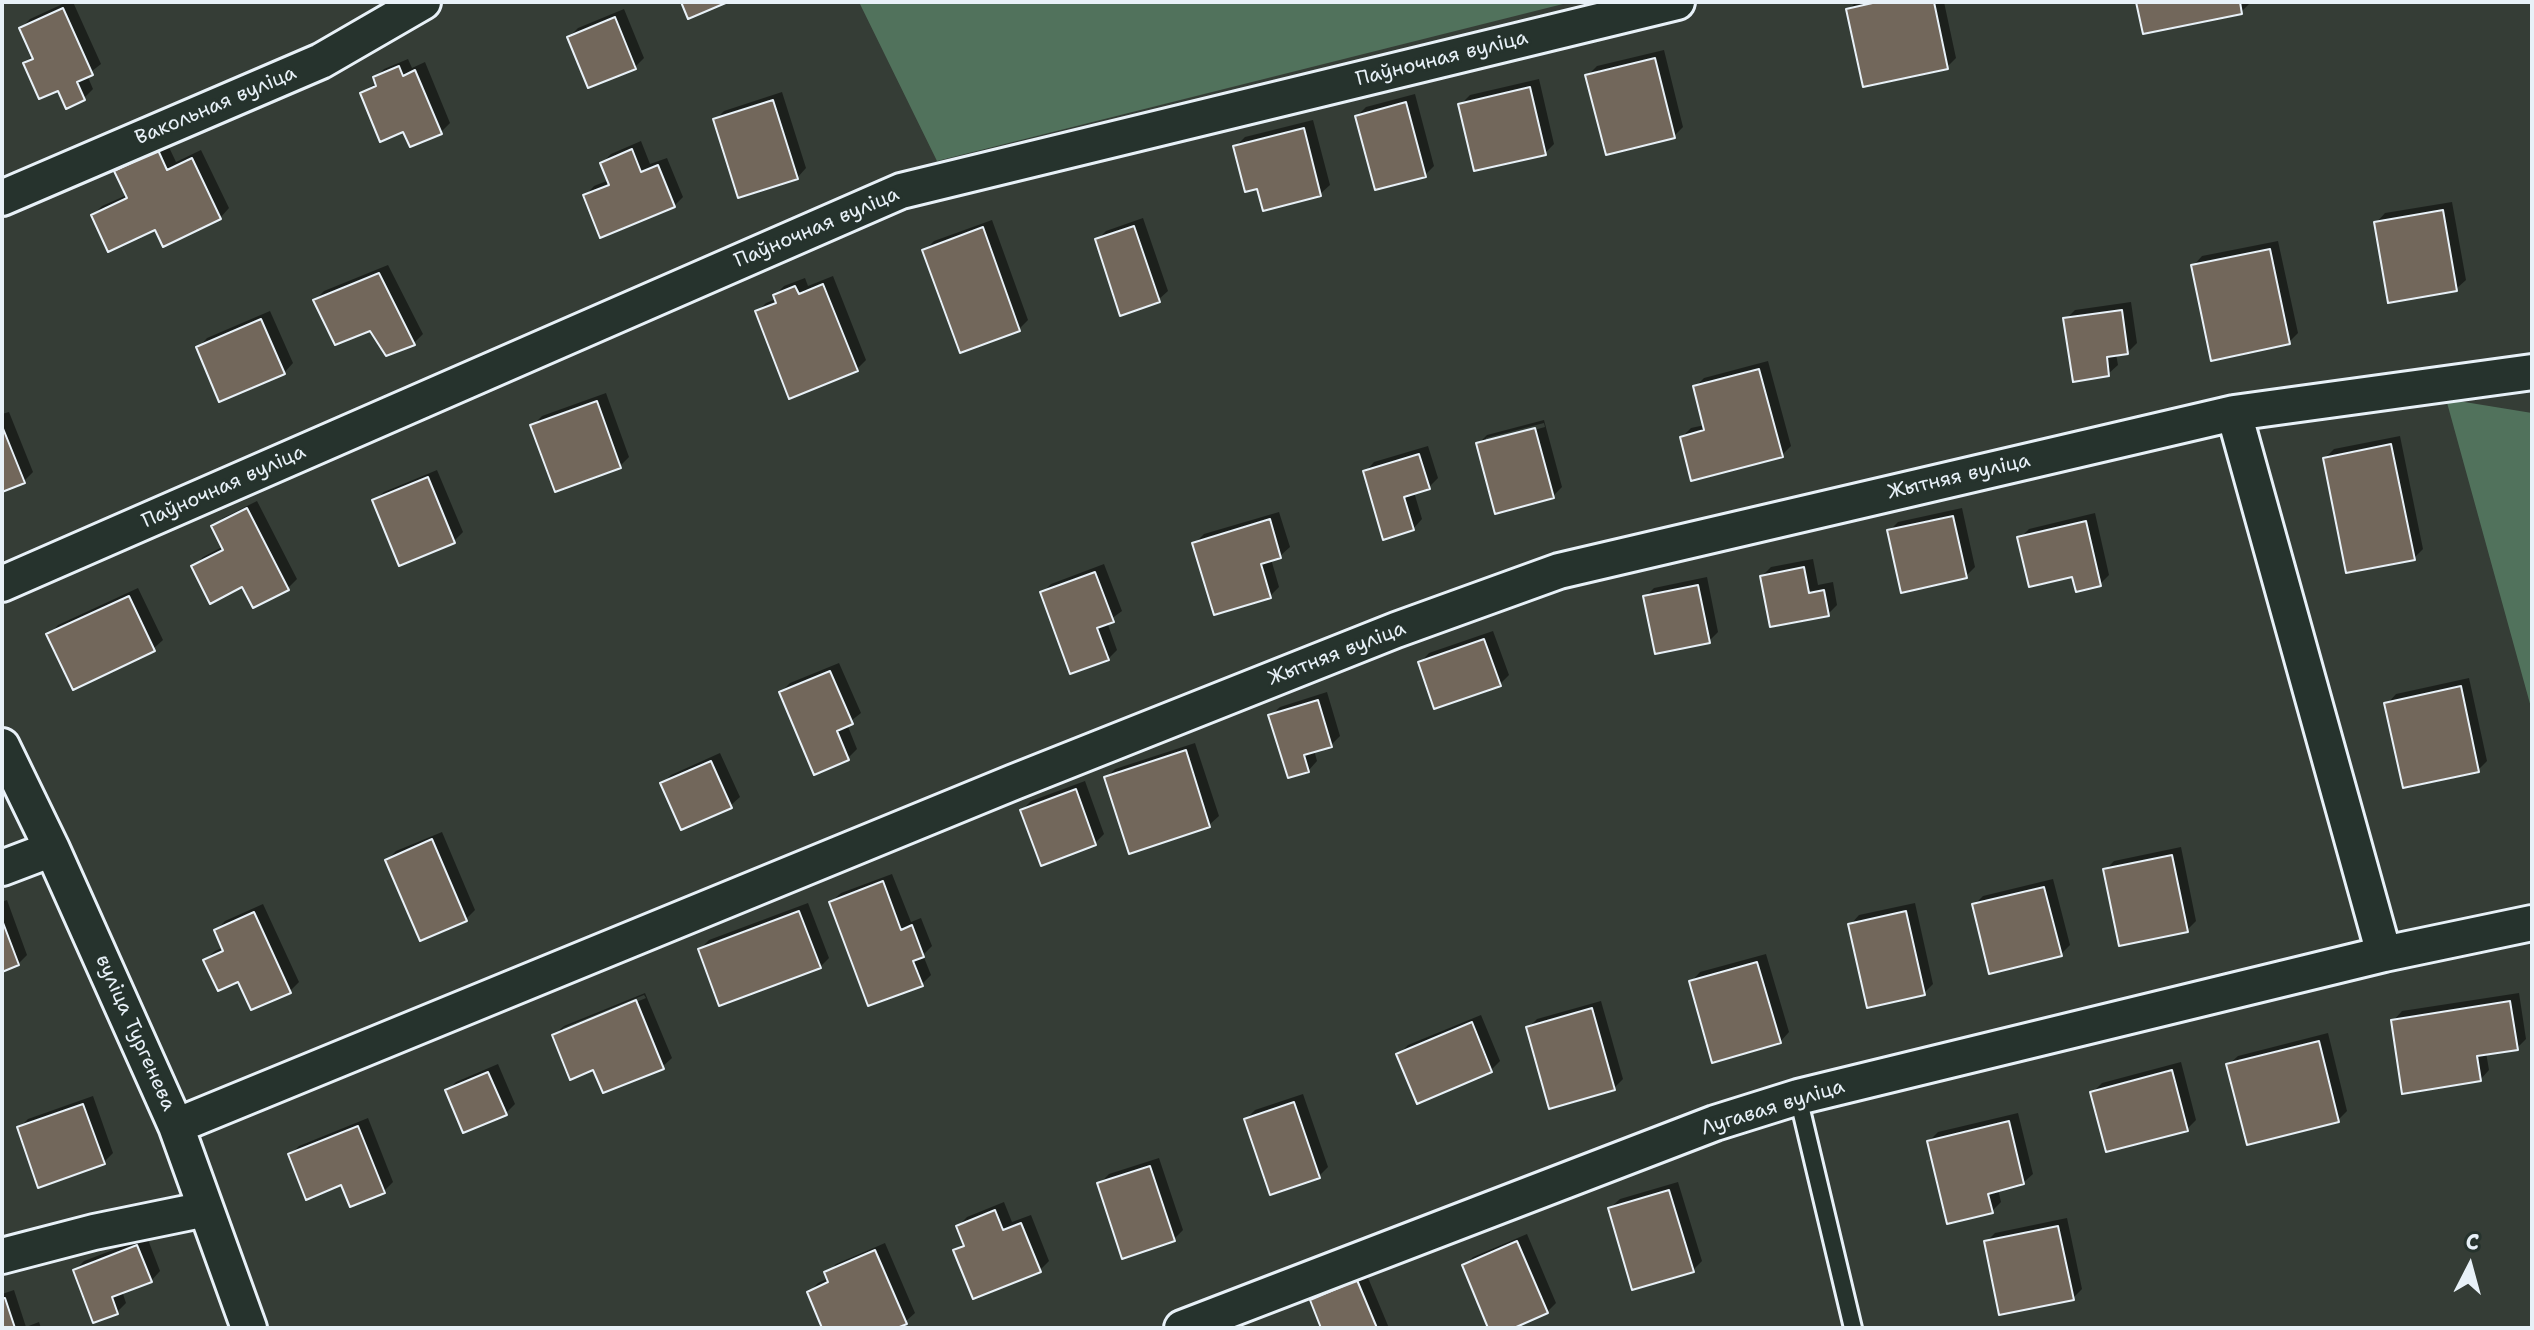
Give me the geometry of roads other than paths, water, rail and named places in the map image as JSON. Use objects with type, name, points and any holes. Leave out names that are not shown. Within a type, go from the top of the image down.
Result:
[{"type":"street","name":"Вакольная вуліца","points":[[2,198],[321,61],[423,2]]},
{"type":"street","name":"Паўночная вуліца","points":[[2,584],[901,191],[1677,2]]},
{"type":"street","name":"Жытняя вуліца","points":[[176,1126],[1014,782],[1396,630],[1559,571],[2234,413],[2532,372]]},
{"type":"street","points":[[2234,413],[2384,954],[2532,923]]},
{"type":"street","name":"вуліца Тургенева","points":[[2,746],[52,849],[176,1126],[249,1328]]},
{"type":"street","points":[[2,868],[52,849]]},
{"type":"street","name":"Лугавая вуліца","points":[[1182,1328],[1715,1123],[1798,1097],[2384,954]]},
{"type":"street","points":[[2,1256],[94,1232],[206,1209]]},
{"type":"lane","points":[[1798,1097],[1853,1328]]}]
